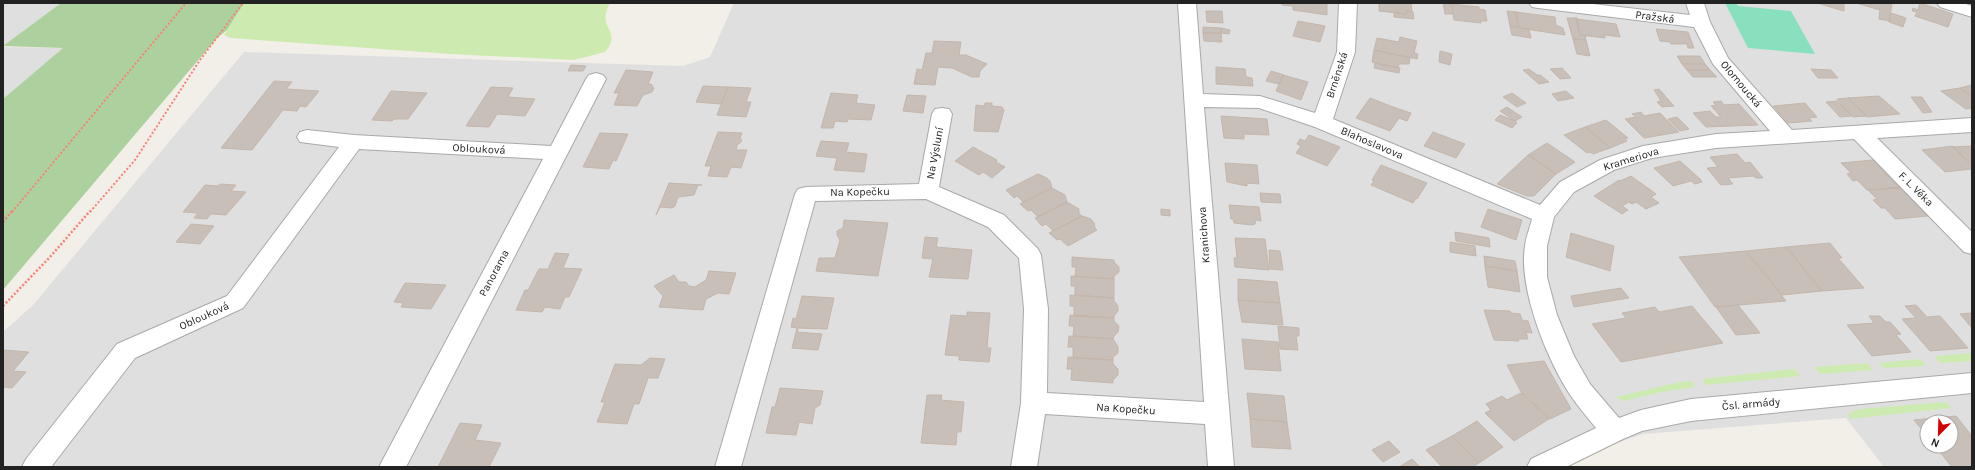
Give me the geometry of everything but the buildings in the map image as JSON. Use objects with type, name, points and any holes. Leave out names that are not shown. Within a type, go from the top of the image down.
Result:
[{"type":"street","name":"Kranichova","points":[[1187,3],[1221,467]]},
{"type":"street","name":"Brněnská","points":[[1322,122],[1346,52],[1348,3]]},
{"type":"street","name":"Pražská","points":[[1538,3],[1701,22]]},
{"type":"street","name":"Olomoucká","points":[[1695,3],[1701,22],[1720,60],[1787,137]]},
{"type":"street","points":[[1946,3],[1972,12]]},
{"type":"street","name":"Panorama","points":[[392,467],[596,79]]},
{"type":"street","name":"Blahoslavova","points":[[1194,100],[1260,102],[1322,122],[1544,215]]},
{"type":"street","name":"Na Výsluní","points":[[928,191],[942,114]]},
{"type":"street","name":"Krameriova","points":[[1614,431],[1581,391],[1563,358],[1545,315],[1536,277],[1536,246],[1544,215],[1567,187],[1606,165],[1650,151],[1716,142],[1972,125]]},
{"type":"street","name":"F. L. Věka","points":[[1860,132],[1972,246]]},
{"type":"street","name":"Oblouková","points":[[307,137],[354,142],[557,153]]},
{"type":"street","name":"Oblouková","points":[[35,467],[126,351],[235,302],[354,142]]},
{"type":"street","name":"Na Kopečku","points":[[728,467],[806,194],[928,191],[996,221],[1030,255],[1036,309],[1034,403],[1024,467]]},
{"type":"street","name":"Čsl. armády","points":[[1540,467],[1614,431],[1641,421],[1691,410],[1972,383]]},
{"type":"street","name":"Na Kopečku","points":[[1034,403],[1218,414]]},
{"type":"path","points":[[3,222],[186,3]]},
{"type":"path","points":[[3,306],[50,257],[135,160],[200,60],[243,3]]},
{"type":"shaded area","points":[[3,3],[61,3],[3,46]]},
{"type":"shaded area","points":[[734,3],[1972,3],[1972,467],[1884,467],[1846,418],[1643,434],[1547,467],[3,467],[3,332],[33,305],[244,52],[683,66],[710,57]]},
{"type":"shaded area","points":[[3,47],[64,48],[3,99]]},
{"type":"green space","points":[[61,3],[244,3],[227,30],[217,38],[3,290],[3,99],[63,48],[3,46]]},
{"type":"green space","points":[[244,3],[610,3],[606,12],[606,19],[612,39],[605,52],[574,60],[450,54],[231,38],[224,35]]},
{"type":"green space","points":[[1725,3],[1736,3],[1738,6],[1791,11],[1815,54],[1748,48]]},
{"type":"green space","points":[[1972,353],[1972,361],[1940,363],[1935,356]]},
{"type":"green space","points":[[1921,359],[1926,366],[1883,368],[1879,363]]},
{"type":"green space","points":[[1867,363],[1873,370],[1820,374],[1815,367]]},
{"type":"green space","points":[[1794,369],[1800,376],[1705,385],[1702,379]]},
{"type":"green space","points":[[1692,381],[1695,387],[1662,392],[1624,401],[1616,397],[1680,382]]},
{"type":"green space","points":[[1946,402],[1951,408],[1850,419],[1848,415],[1851,412],[1861,409]]}]
